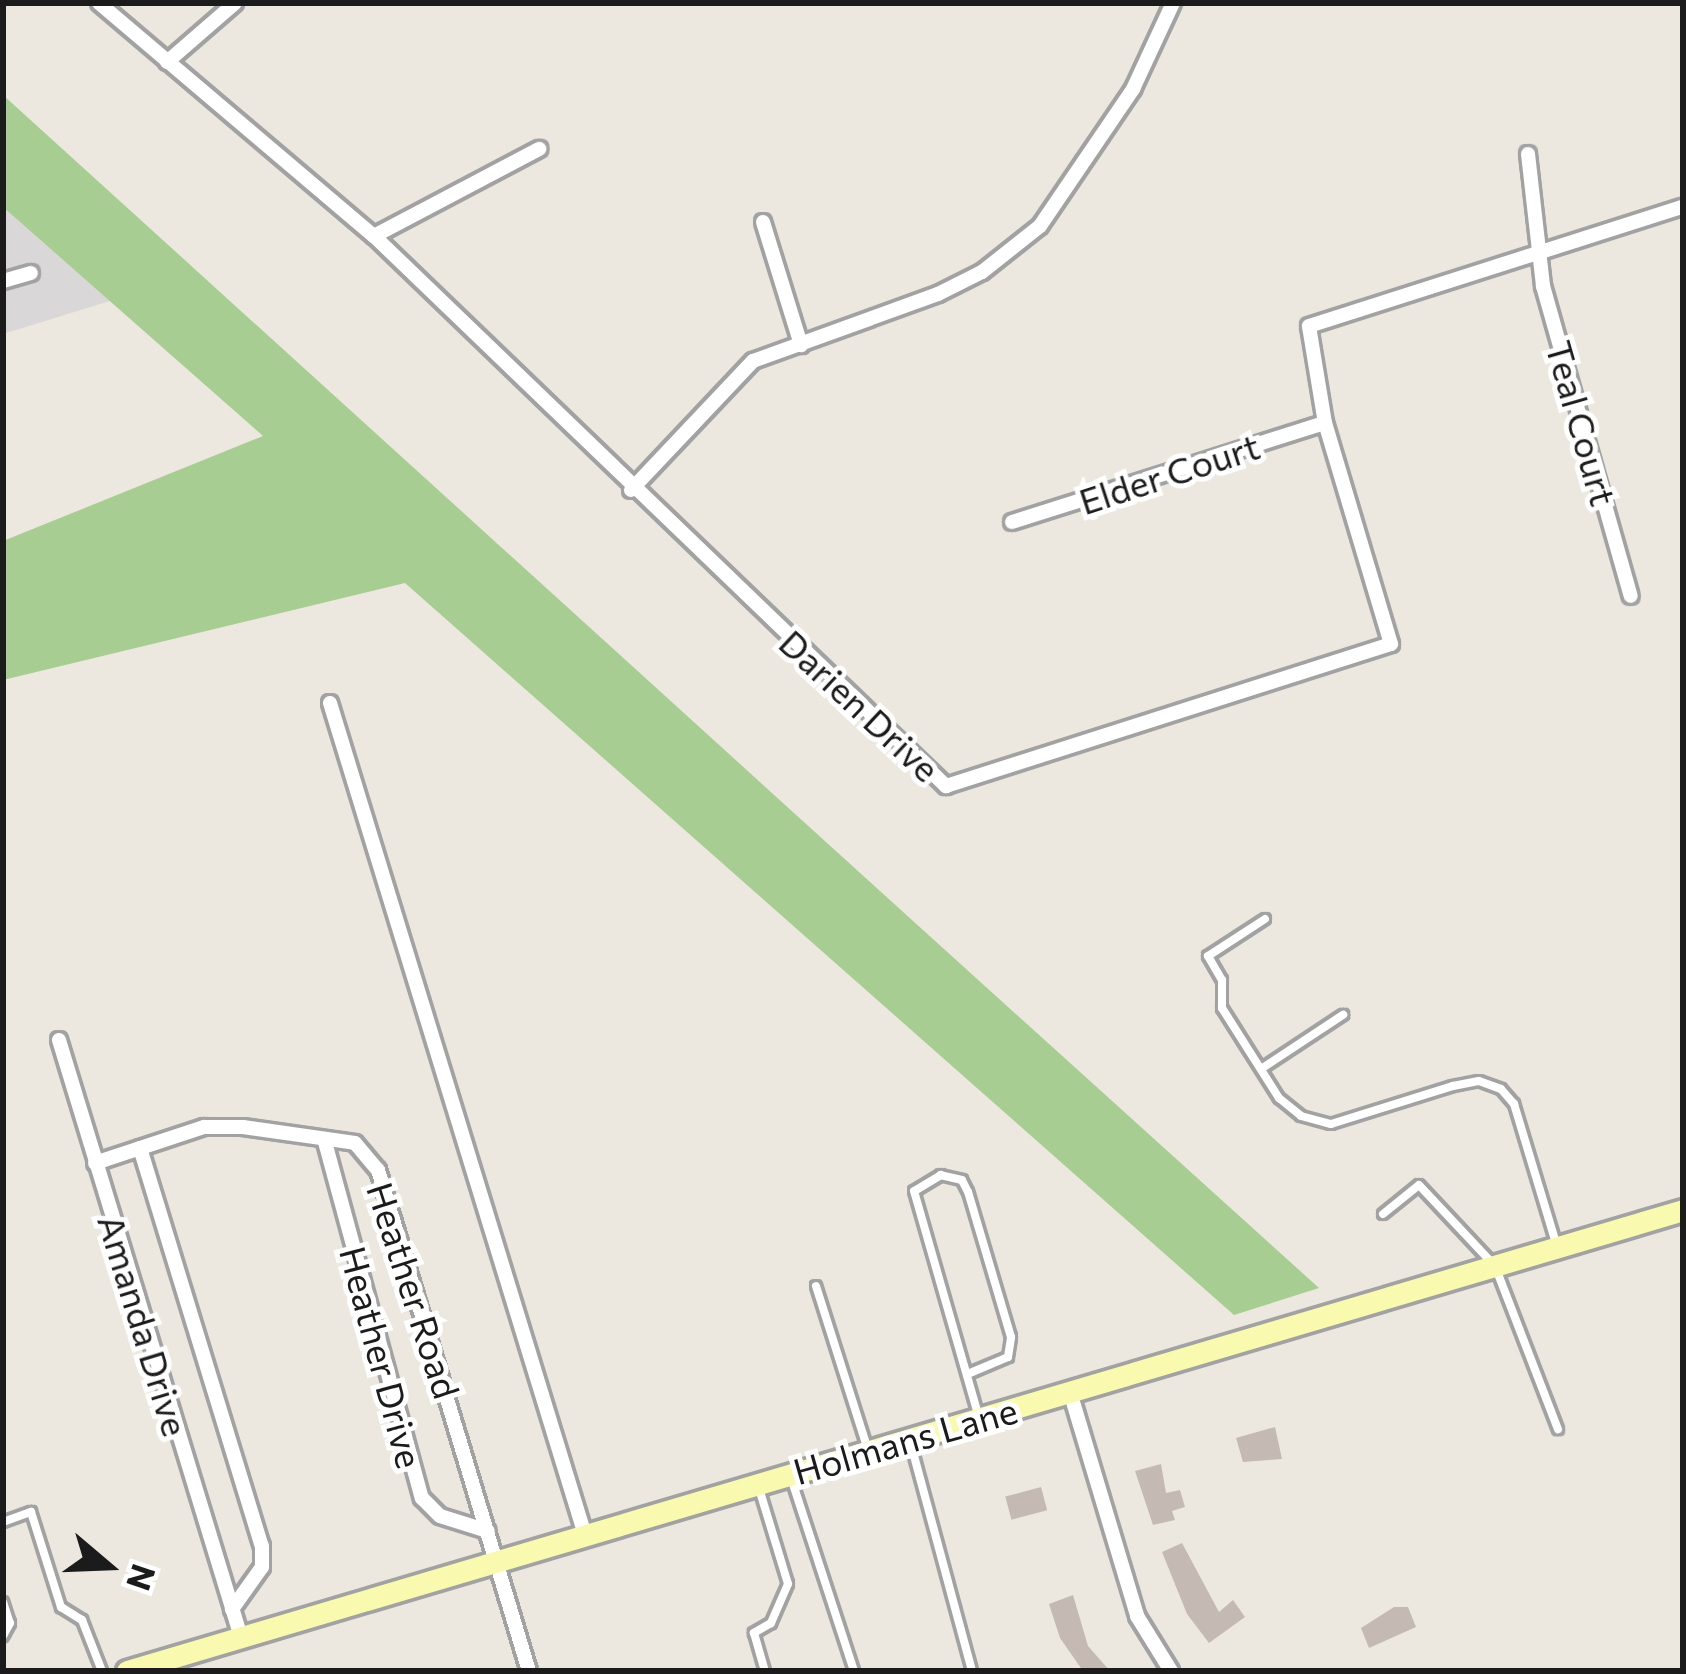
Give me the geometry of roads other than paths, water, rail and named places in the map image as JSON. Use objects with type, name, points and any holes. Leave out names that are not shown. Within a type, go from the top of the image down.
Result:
[{"type":"main road","name":"Holmans Lane","points":[[127,1671],[1683,1210]]},
{"type":"street","name":"Darien Drive","points":[[99,3],[374,236],[631,490],[946,786],[1391,644],[1325,423],[1309,326],[1544,249]]},
{"type":"street","points":[[166,62],[235,3]]},
{"type":"street","points":[[631,490],[753,361],[953,286],[1040,226],[1133,89],[1173,3]]},
{"type":"street","points":[[374,236],[539,149]]},
{"type":"street","name":"Teal Court","points":[[1528,154],[1544,249],[1543,286],[1631,596]]},
{"type":"street","points":[[1544,249],[1683,207]]},
{"type":"street","points":[[763,222],[801,345]]},
{"type":"street","points":[[3,281],[31,273]]},
{"type":"street","name":"Elder Court","points":[[1012,522],[1325,423]]},
{"type":"street","points":[[330,703],[585,1535]]},
{"type":"street","name":"Amanda Drive","points":[[59,1040],[241,1637]]},
{"type":"street","name":"Heather Road","points":[[95,1163],[204,1127],[355,1143],[378,1170],[488,1531],[501,1560],[530,1671]]},
{"type":"street","name":"Heather Drive","points":[[325,1142],[422,1498],[440,1516],[488,1531]]},
{"type":"street","name":"Amanda Drive","points":[[140,1148],[262,1546],[262,1568],[232,1609]]},
{"type":"street","points":[[1070,1392],[1137,1616],[1172,1671]]},
{"type":"lane","points":[[1265,919],[1208,956],[1222,980],[1222,1008],[1290,1107],[1331,1124],[1453,1086],[1479,1082],[1501,1089],[1514,1104],[1557,1247]]},
{"type":"lane","points":[[1264,1067],[1343,1015]]},
{"type":"lane","points":[[970,1373],[1008,1357],[1011,1337],[968,1192],[962,1180],[941,1175],[914,1191],[980,1418]]},
{"type":"lane","points":[[1383,1214],[1419,1185],[1496,1266],[1558,1429]]},
{"type":"lane","points":[[816,1286],[869,1451]]},
{"type":"lane","points":[[910,1439],[972,1671]]},
{"type":"lane","points":[[790,1474],[854,1671]]},
{"type":"lane","points":[[758,1484],[788,1584],[771,1623],[754,1633],[765,1671]]},
{"type":"lane","points":[[3,1522],[31,1513],[62,1607],[82,1620],[101,1671]]},
{"type":"lane","points":[[3,1602],[10,1623],[3,1636]]}]
